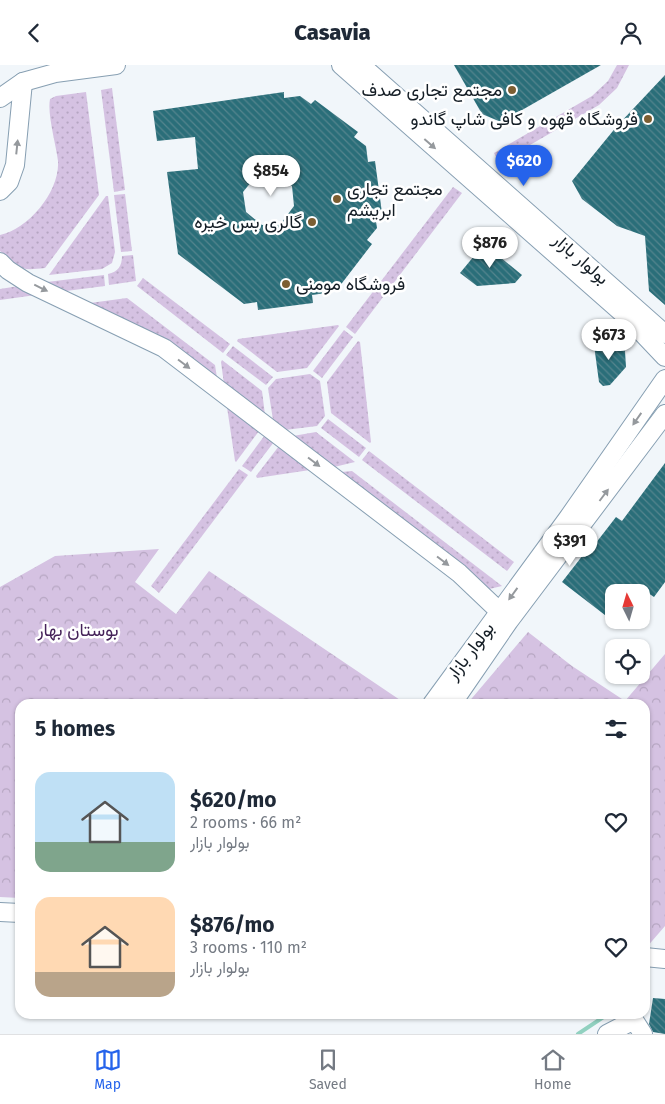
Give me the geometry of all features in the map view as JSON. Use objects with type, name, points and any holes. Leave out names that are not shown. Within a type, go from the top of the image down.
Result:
[{"type":"street","points":[[0,98],[24,82],[55,73],[88,67],[116,65]]},
{"type":"street","name":"بولوار بازار","points":[[341,65],[628,318],[665,357]]},
{"type":"street","name":"بولوار بازار","points":[[361,65],[665,334]]},
{"type":"street","points":[[0,191],[9,182],[16,165],[24,82]]},
{"type":"street","points":[[0,262],[8,270],[28,283],[164,348],[459,573],[500,612]]},
{"type":"street","name":"بولوار بازار","points":[[436,699],[568,518],[665,379]]},
{"type":"street","points":[[455,699],[509,621],[665,413]]},
{"type":"street","points":[[0,912],[15,913]]},
{"type":"street","points":[[0,923],[15,923]]},
{"type":"street","points":[[650,958],[665,959]]},
{"type":"street","points":[[650,968],[665,969]]},
{"type":"street","points":[[607,1034],[634,1019],[643,1034]]},
{"type":"green space","points":[[617,65],[629,65],[617,88],[599,105],[499,163],[494,153],[592,96],[608,81]]},
{"type":"green space","points":[[112,88],[125,190],[114,192],[101,90]]},
{"type":"green space","points":[[86,92],[99,195],[45,268],[24,269],[11,262],[0,251],[0,235],[22,225],[32,217],[41,207],[54,184],[58,161],[51,121],[50,99],[56,96]]},
{"type":"green space","points":[[453,187],[462,193],[355,334],[346,327]]},
{"type":"green space","points":[[125,194],[132,251],[121,252],[114,195]]},
{"type":"green space","points":[[106,196],[108,196],[115,252],[112,263],[102,269],[49,275]]},
{"type":"green space","points":[[133,255],[136,281],[109,285],[108,274],[119,268],[122,256]]},
{"type":"green space","points":[[104,275],[105,286],[66,291],[47,282]]},
{"type":"green space","points":[[143,278],[230,344],[223,353],[137,286]]},
{"type":"green space","points":[[19,286],[36,295],[0,300],[0,289]]},
{"type":"green space","points":[[127,298],[215,365],[217,378],[168,341],[90,303]]},
{"type":"green space","points":[[338,325],[307,368],[277,372],[237,341],[238,339]]},
{"type":"green space","points":[[344,330],[353,337],[322,378],[313,371]]},
{"type":"green space","points":[[358,341],[360,342],[370,443],[331,413],[327,382]]},
{"type":"green space","points":[[233,346],[273,377],[266,385],[226,355]]},
{"type":"green space","points":[[222,360],[262,391],[265,415],[224,384]]},
{"type":"green space","points":[[310,374],[320,381],[325,416],[317,426],[285,430],[273,420],[268,388],[276,379]]},
{"type":"green space","points":[[227,407],[259,431],[236,462],[235,461]]},
{"type":"green space","points":[[328,419],[366,448],[359,457],[321,428]]},
{"type":"green space","points":[[316,432],[355,462],[334,467],[293,436]]},
{"type":"green space","points":[[265,435],[274,442],[251,472],[242,466]]},
{"type":"green space","points":[[279,446],[310,470],[257,478],[256,476]]},
{"type":"green space","points":[[369,451],[514,562],[507,571],[362,460]]},
{"type":"green space","points":[[239,469],[248,475],[159,593],[151,586]]},
{"type":"green space","points":[[352,471],[502,586],[485,590],[341,472]]},
{"type":"green space","name":"بوستان بهار","points":[[159,549],[135,582],[176,614],[209,571],[399,699],[15,699],[15,898],[0,897],[0,587],[55,556]]},
{"type":"green space","points":[[528,632],[572,666],[622,699],[471,699]]},
{"type":"green space","points":[[665,654],[665,926],[650,943],[650,699],[627,699],[639,684],[650,684],[650,672]]},
{"type":"building","name":"مجتمع تجاری صدف","points":[[454,65],[601,65],[501,122],[482,114]]},
{"type":"building","points":[[665,75],[665,305],[649,291],[645,236],[617,226],[582,199],[572,181],[617,126]]},
{"type":"building","name":"مجتمع تجاری ابریشم","points":[[284,92],[284,98],[300,96],[311,104],[315,100],[358,132],[354,137],[366,146],[368,162],[375,161],[382,213],[375,214],[377,228],[367,240],[372,244],[339,287],[334,283],[326,293],[312,295],[313,303],[258,310],[257,302],[244,304],[178,254],[167,172],[198,169],[195,137],[157,141],[153,111]],"holes":[[[276,174],[292,186],[294,206],[282,222],[262,225],[246,212],[243,192],[256,176]]]},
{"type":"building","points":[[484,244],[522,275],[515,283],[477,286],[460,273]]},
{"type":"building","points":[[610,338],[625,351],[626,367],[610,385],[603,386],[599,382],[594,345],[600,339]]},
{"type":"building","points":[[665,463],[665,582],[654,597],[650,594],[650,584],[605,584],[605,615],[562,582],[583,555],[585,557],[616,517],[622,521]]},
{"type":"building","points":[[653,998],[665,999],[665,1034],[653,1032],[649,1024]]},
{"type":"waterway","points":[[578,1034],[600,1019]]},
{"type":"place","name":"مجتمع تجاری صدف","points":[[512,90]]},
{"type":"place","name":"فروشگاه قهوه و کافی شاپ گاندو","points":[[648,119]]},
{"type":"place","name":"مجتمع تجاری ابریشم","points":[[337,199]]},
{"type":"place","name":"گالری بس خیره","points":[[312,222]]},
{"type":"place","name":"فروشگاه مومنی","points":[[286,284]]}]
